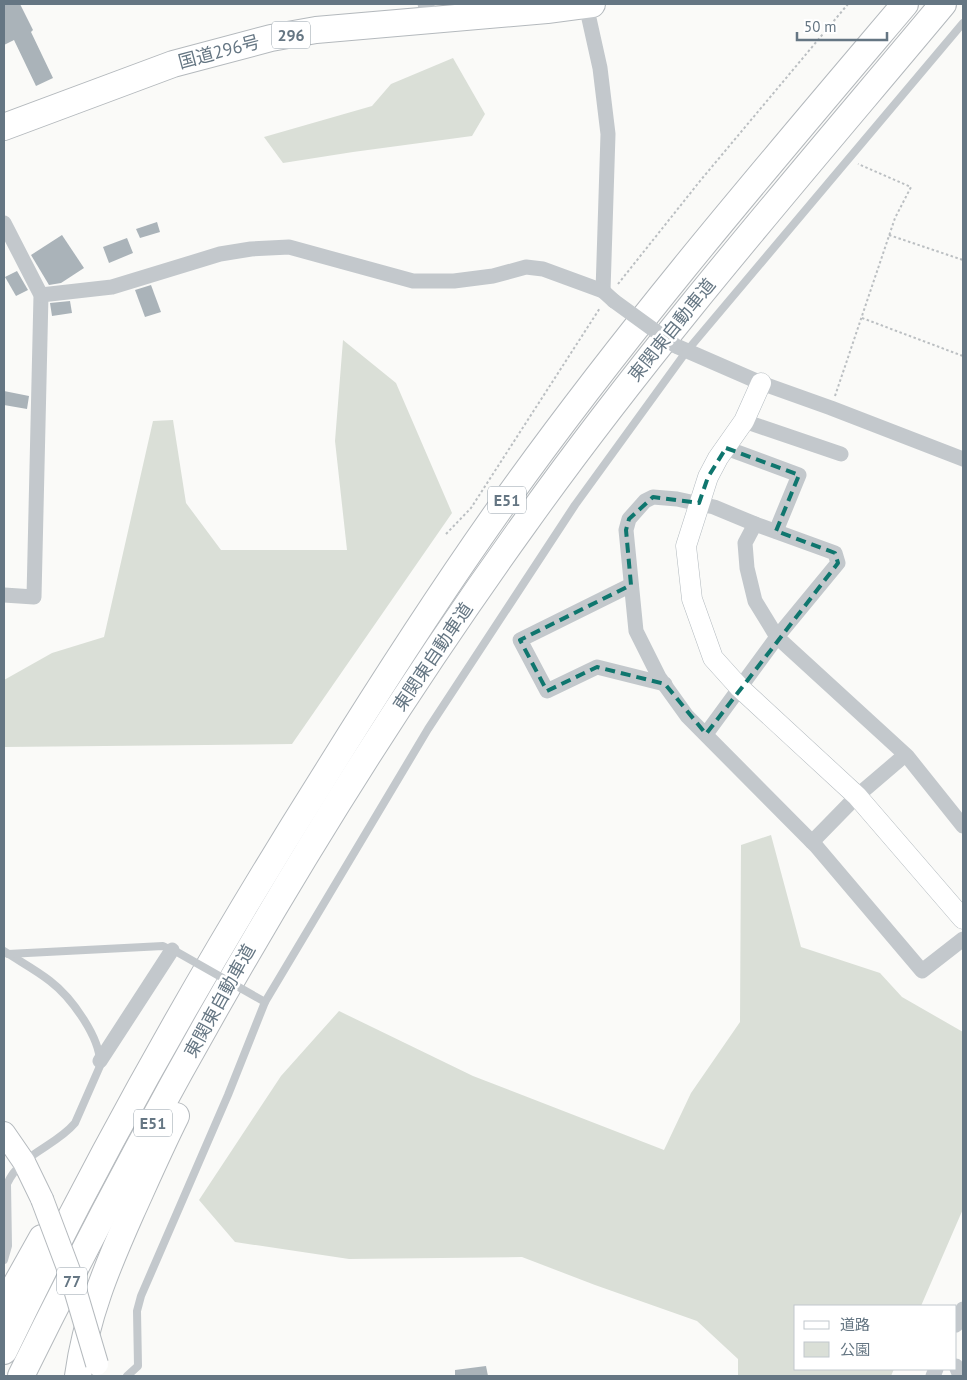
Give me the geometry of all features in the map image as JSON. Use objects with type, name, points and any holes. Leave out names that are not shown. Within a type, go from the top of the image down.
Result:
[{"type":"highway","name":"国道296号","points":[[4,127],[173,64],[271,38],[427,11],[589,4]]},
{"type":"highway","name":"東関東自動車道","points":[[4,1351],[70,1220],[168,1038],[232,926],[311,796],[420,627],[502,506],[629,336],[749,188],[905,4]]},
{"type":"highway","name":"東関東自動車道","points":[[21,1376],[93,1233],[249,950],[294,875],[444,639],[526,520],[651,355],[943,4]]},
{"type":"highway","points":[[92,1372],[82,1346],[95,1299],[160,1147],[294,875]]},
{"type":"highway","points":[[4,1306],[104,1133],[168,1038]]},
{"type":"main road","name":"77","points":[[4,1133],[24,1162],[42,1199],[71,1276],[92,1372]]},
{"type":"street","points":[[589,4],[600,68],[608,134],[608,296]]},
{"type":"street","points":[[4,223],[41,295],[34,597],[4,595]]},
{"type":"street","points":[[41,295],[112,288],[220,254],[251,249],[289,247],[413,280],[454,280],[493,276],[526,267],[543,269],[608,296],[681,349],[761,383],[963,459]]},
{"type":"street","points":[[761,383],[744,421],[718,458],[708,477],[686,546],[692,599],[713,658],[740,688],[857,796],[963,919]]},
{"type":"street","points":[[744,421],[841,454]]},
{"type":"street","points":[[726,448],[799,475],[776,532]]},
{"type":"street","points":[[706,734],[778,637],[838,563],[835,552],[776,532],[714,507],[699,503],[653,497],[645,500],[635,511],[629,519],[626,530],[636,631],[665,684],[688,716],[812,842],[922,971],[963,939]]},
{"type":"street","points":[[755,524],[745,543],[747,568],[755,601],[778,637],[905,755],[963,826]]},
{"type":"street","points":[[632,585],[520,640],[547,691],[597,667],[665,684]]},
{"type":"street","points":[[812,842],[857,796],[905,755]]},
{"type":"street","points":[[100,1061],[174,951]]},
{"type":"street","points":[[957,1323],[963,1309]]},
{"type":"lane","points":[[127,1376],[138,1366],[137,1311],[140,1296],[228,1095],[265,1002],[428,729],[681,349],[848,160],[963,23]]},
{"type":"lane","points":[[6,952],[163,946],[265,1002]]},
{"type":"lane","points":[[4,1260],[8,1246],[7,1184],[11,1175],[33,1154],[69,1130],[75,1123],[100,1066],[92,1034],[78,1010],[50,981],[6,952]]},
{"type":"path","points":[[446,534],[471,508],[608,296],[848,4]]},
{"type":"path","points":[[831,408],[894,218],[911,187],[848,160]]},
{"type":"path","points":[[889,235],[963,260]]},
{"type":"path","points":[[862,318],[963,356]]},
{"type":"highlighted area","points":[[726,448],[799,475],[776,531],[835,553],[838,563],[706,734],[665,684],[597,667],[547,691],[520,640],[631,585],[626,530],[629,519],[653,497],[699,503],[708,477]]},
{"type":"green space","points":[[453,58],[485,114],[472,136],[283,163],[264,137],[372,106],[391,84]]},
{"type":"green space","points":[[343,340],[396,383],[452,513],[292,744],[4,747],[4,680],[52,653],[104,637],[153,421],[173,420],[186,503],[221,550],[347,550],[335,441]]},
{"type":"green space","points":[[771,835],[801,947],[880,973],[902,997],[963,1032],[963,1209],[921,1305],[794,1305],[794,1370],[894,1370],[891,1376],[738,1376],[738,1359],[697,1321],[522,1257],[349,1259],[235,1242],[199,1200],[281,1076],[339,1011],[473,1076],[664,1150],[691,1093],[740,1022],[741,845]]},
{"type":"building","points":[[4,4],[20,4],[53,78],[36,86],[14,40],[4,45]]},
{"type":"building","points":[[157,222],[160,232],[140,238],[136,229]]},
{"type":"building","points":[[62,235],[84,268],[61,283],[49,285],[31,255]]},
{"type":"building","points":[[127,238],[133,253],[109,263],[103,247]]},
{"type":"building","points":[[17,271],[28,290],[16,296],[5,277]]},
{"type":"building","points":[[151,285],[161,312],[145,317],[135,290]]},
{"type":"building","points":[[70,301],[72,313],[52,316],[50,303]]},
{"type":"building","points":[[4,391],[29,396],[27,409],[4,405]]},
{"type":"building","points":[[486,1366],[488,1376],[455,1376],[455,1370]]}]
